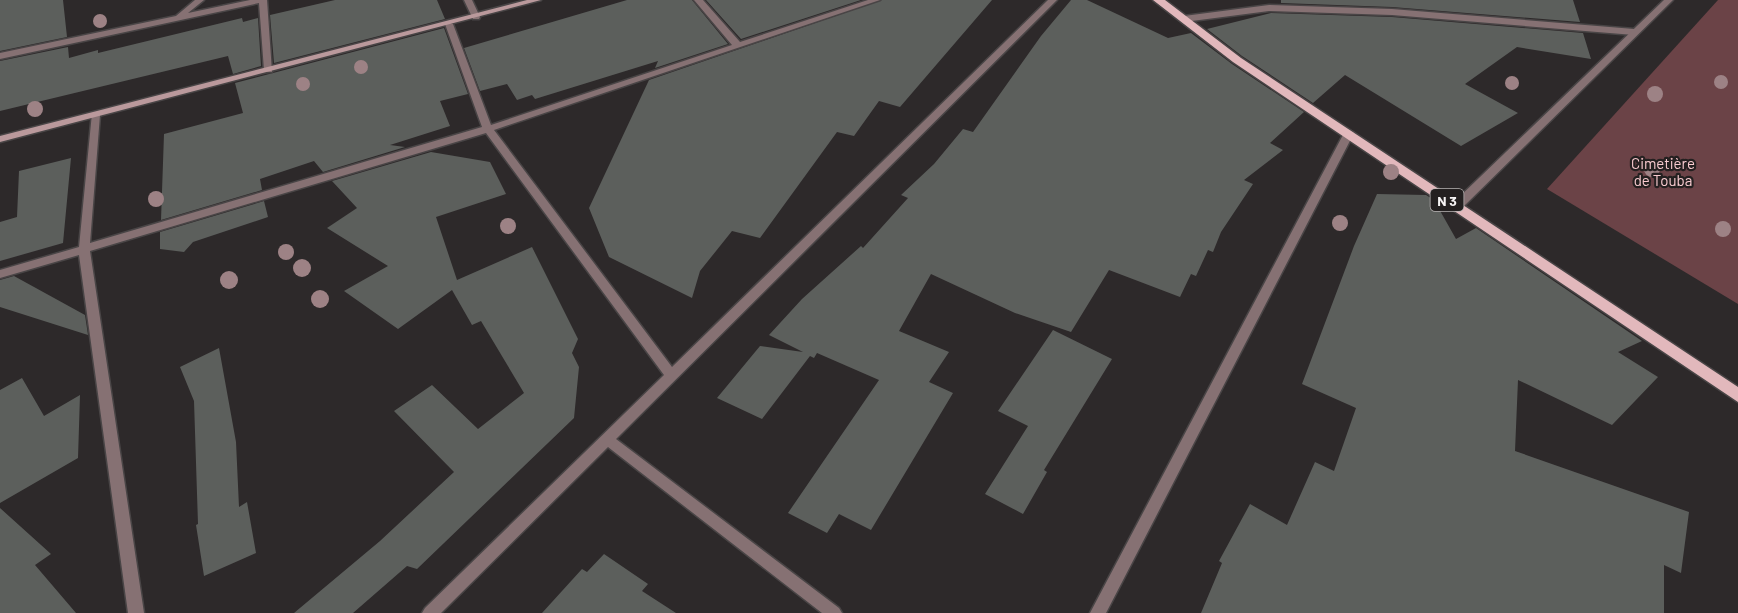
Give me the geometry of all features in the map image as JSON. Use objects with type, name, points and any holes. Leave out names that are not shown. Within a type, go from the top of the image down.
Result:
[{"type":"main road","points":[[0,139],[537,0]]},
{"type":"main road","name":"N 3","points":[[1158,0],[1237,60],[1738,395]]},
{"type":"street","points":[[177,17],[200,0]]},
{"type":"street","points":[[0,56],[262,0],[269,70]]},
{"type":"street","points":[[468,0],[476,16]]},
{"type":"street","points":[[698,0],[738,46]]},
{"type":"street","points":[[0,274],[488,129],[876,0]]},
{"type":"street","points":[[430,613],[1053,0]]},
{"type":"street","points":[[1456,206],[1634,32],[1670,0]]},
{"type":"street","points":[[1184,19],[1269,8],[1392,12],[1634,32]]},
{"type":"street","points":[[449,24],[488,129],[671,375]]},
{"type":"street","points":[[94,115],[84,249],[136,613]]},
{"type":"street","points":[[1098,613],[1348,133]]},
{"type":"street","points":[[607,439],[834,613]]},
{"type":"green space","name":"Cimetière de Touba","points":[[1718,0],[1738,0],[1738,304],[1547,189]]},
{"type":"building","points":[[0,0],[63,0],[67,37],[0,51]]},
{"type":"building","points":[[335,0],[437,0],[445,19],[274,63],[270,15]]},
{"type":"building","points":[[627,0],[692,0],[728,44],[655,68],[658,61],[535,99],[532,95],[517,100],[507,84],[480,91],[464,48]]},
{"type":"building","points":[[706,0],[861,0],[741,39]]},
{"type":"building","points":[[882,0],[992,0],[900,107],[879,101],[854,136],[837,132],[760,238],[732,231],[700,271],[692,298],[609,257],[589,208],[649,80]]},
{"type":"building","points":[[1071,0],[1087,0],[1168,38],[1191,33],[1232,64],[1304,112],[1270,143],[1283,150],[1244,180],[1253,184],[1221,232],[1213,252],[1208,250],[1196,276],[1191,274],[1180,297],[1109,270],[1071,332],[1015,313],[931,274],[899,331],[949,352],[929,382],[953,393],[871,530],[839,514],[827,533],[788,513],[879,380],[817,353],[814,358],[810,356],[762,419],[717,398],[760,346],[803,352],[769,335],[802,299],[861,246],[863,248],[908,198],[901,195],[934,164],[963,129],[973,132],[1041,36]]},
{"type":"building","points":[[1281,0],[1573,0],[1580,22],[1392,7],[1281,3]]},
{"type":"building","points":[[1271,13],[1392,17],[1583,33],[1591,59],[1517,47],[1465,84],[1518,113],[1461,146],[1345,75],[1313,103],[1242,56],[1207,29]]},
{"type":"building","points":[[242,18],[243,22],[258,18],[261,66],[233,74],[228,56],[0,111],[0,61],[68,47],[69,58],[98,50],[98,53]]},
{"type":"building","points":[[444,28],[468,94],[440,101],[450,126],[390,145],[405,147],[323,172],[314,161],[260,179],[262,190],[161,220],[164,134],[243,113],[235,83]]},
{"type":"building","points":[[431,152],[490,162],[506,194],[436,217],[457,280],[532,247],[578,339],[572,353],[579,367],[574,418],[417,569],[407,566],[353,613],[294,613],[380,541],[454,472],[394,411],[432,385],[478,429],[524,393],[481,321],[472,325],[452,290],[398,329],[344,291],[388,266],[327,228],[357,208],[332,181]]},
{"type":"building","points":[[71,158],[63,243],[0,261],[0,222],[17,217],[19,171]]},
{"type":"building","points":[[1377,194],[1426,195],[1434,200],[1456,239],[1476,228],[1642,341],[1618,352],[1658,377],[1612,425],[1518,380],[1515,451],[1689,512],[1681,573],[1664,565],[1664,613],[1201,613],[1222,563],[1219,561],[1250,504],[1287,525],[1315,462],[1334,471],[1356,408],[1302,384],[1354,246]]},
{"type":"building","points":[[264,201],[268,217],[193,242],[184,252],[160,249],[160,232]]},
{"type":"building","points":[[14,276],[85,315],[88,335],[0,307],[0,280]]},
{"type":"building","points":[[1053,330],[1112,359],[1044,470],[1047,472],[1023,514],[985,494],[1028,426],[998,411]]},
{"type":"building","points":[[219,348],[236,442],[239,507],[247,502],[256,553],[204,576],[196,525],[198,524],[194,401],[180,367]]},
{"type":"building","points":[[22,378],[44,416],[80,395],[78,458],[0,503],[0,390]]},
{"type":"building","points":[[0,508],[51,554],[35,565],[76,613],[0,613]]},
{"type":"building","points":[[604,554],[648,584],[642,591],[676,613],[542,613],[582,569],[587,572]]}]
